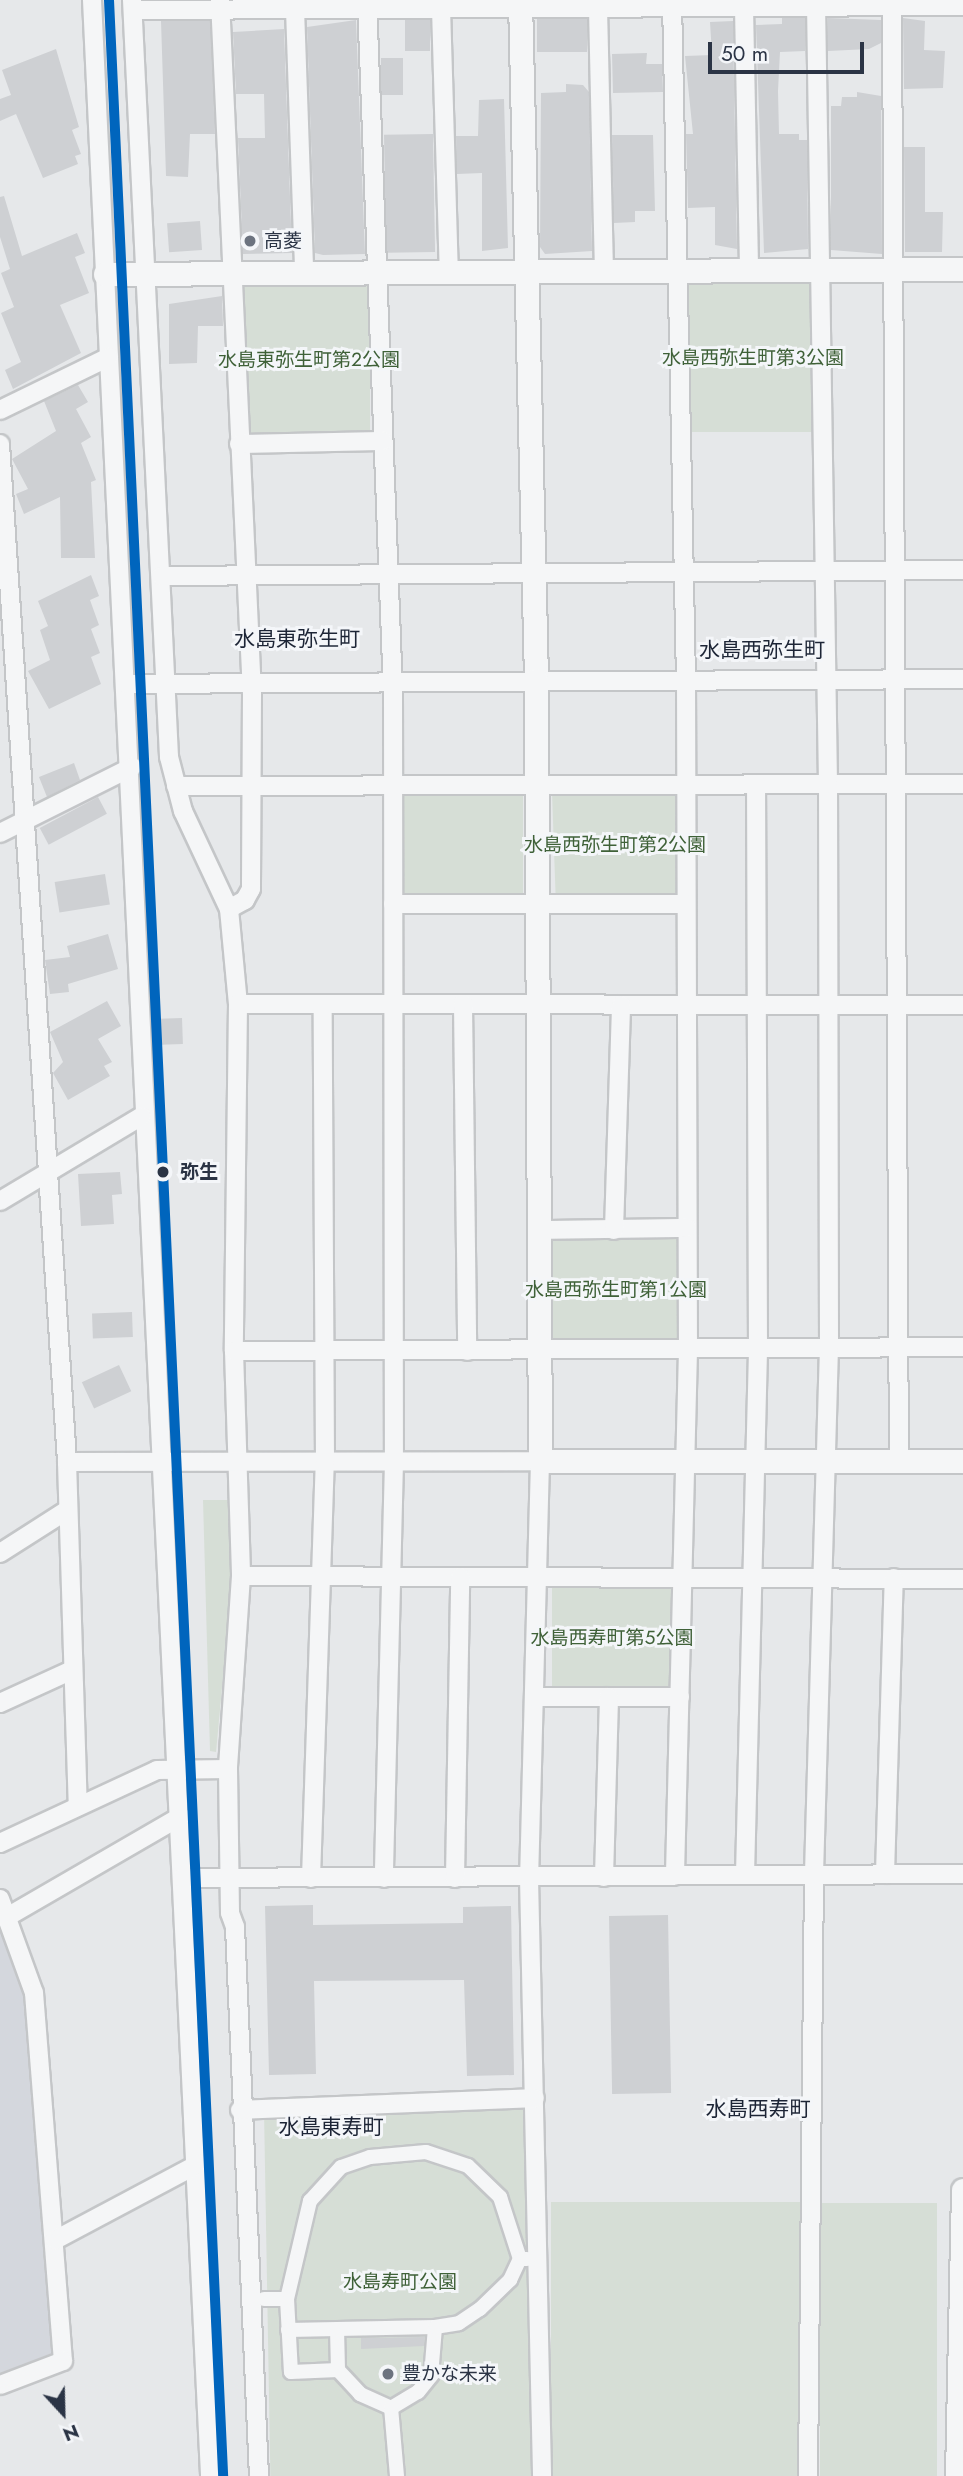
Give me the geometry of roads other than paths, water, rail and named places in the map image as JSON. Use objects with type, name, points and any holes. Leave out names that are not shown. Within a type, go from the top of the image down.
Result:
[{"type":"street","points":[[92,0],[132,767],[142,1116],[181,1816],[210,2476]]},
{"type":"street","points":[[808,2476],[814,1874],[829,1348],[826,1005],[828,784],[823,270],[816,3]]},
{"type":"street","points":[[259,2476],[229,1877],[228,1769],[242,1576],[234,1351],[239,1004],[229,909],[176,786],[164,683],[133,5],[220,5],[295,9],[367,4],[441,8],[520,4],[598,8],[672,4],[744,7],[816,3],[963,6]]},
{"type":"street","points":[[892,3],[899,1461]]},
{"type":"street","points":[[367,4],[393,785],[394,1461],[384,1878]]},
{"type":"street","points":[[520,4],[536,680],[539,1004],[542,1351],[529,1878],[542,2476]]},
{"type":"street","points":[[672,4],[685,679],[688,1349],[675,1876]]},
{"type":"street","points":[[220,5],[250,681],[251,889],[246,900],[229,909]]},
{"type":"street","points":[[744,7],[749,270]]},
{"type":"street","points":[[441,8],[449,270]]},
{"type":"street","points":[[598,8],[604,270]]},
{"type":"street","points":[[295,9],[304,272]]},
{"type":"street","points":[[105,274],[963,269]]},
{"type":"street","points":[[0,410],[109,356]]},
{"type":"street","points":[[239,444],[383,441]]},
{"type":"street","points":[[0,444],[67,1462],[64,1512],[78,1805]]},
{"type":"street","points":[[161,576],[963,570]]},
{"type":"street","points":[[127,684],[391,679],[963,679]]},
{"type":"street","points":[[0,833],[132,767]]},
{"type":"street","points":[[745,1875],[758,1349],[756,784]]},
{"type":"street","points":[[176,786],[963,784]]},
{"type":"street","points":[[393,904],[686,904]]},
{"type":"street","points":[[239,1004],[963,1005]]},
{"type":"street","points":[[311,1878],[325,1461],[323,1004]]},
{"type":"street","points":[[463,1004],[467,1351]]},
{"type":"street","points":[[614,1230],[621,1004]]},
{"type":"street","points":[[0,1201],[142,1116]]},
{"type":"street","points":[[541,1230],[687,1228]]},
{"type":"street","points":[[234,1351],[963,1347]]},
{"type":"street","points":[[67,1462],[163,1459],[238,1462],[963,1461]]},
{"type":"street","points":[[0,1553],[64,1512]]},
{"type":"street","points":[[242,1576],[963,1579]]},
{"type":"street","points":[[455,1878],[460,1577]]},
{"type":"street","points":[[885,1874],[894,1578]]},
{"type":"street","points":[[0,1703],[70,1671]]},
{"type":"street","points":[[534,1697],[680,1697]]},
{"type":"street","points":[[604,1877],[609,1697]]},
{"type":"street","points":[[0,1843],[157,1770],[228,1769]]},
{"type":"street","points":[[7,1917],[181,1816]]},
{"type":"street","points":[[182,1878],[963,1874]]},
{"type":"street","points":[[0,1899],[34,1993],[63,2361],[0,2385]]},
{"type":"street","points":[[240,2110],[535,2098]]},
{"type":"street","points":[[288,2330],[435,2327],[460,2323],[480,2309],[510,2280],[520,2259],[500,2197],[468,2166],[426,2152],[370,2157],[341,2167],[310,2201],[287,2299],[288,2330],[290,2372],[338,2370]]},
{"type":"street","points":[[55,2240],[198,2164]]},
{"type":"street","points":[[957,2476],[963,2190]]},
{"type":"street","points":[[520,2259],[539,2260]]},
{"type":"street","points":[[264,2299],[287,2299]]},
{"type":"street","points":[[391,2408],[431,2376],[435,2327]]},
{"type":"street","points":[[337,2329],[338,2370],[360,2394],[391,2408]]},
{"type":"street","points":[[391,2408],[397,2476]]},
{"type":"place","name":"高菱","points":[[250,241]]},
{"type":"place","name":"弥生","points":[[163,1172]]},
{"type":"place","name":"豊かな未来","points":[[388,2374]]},
{"type":"district","name":"水島東弥生町","points":[[297,639]]},
{"type":"district","name":"水島西弥生町","points":[[762,650]]},
{"type":"district","name":"水島西寿町","points":[[758,2109]]},
{"type":"district","name":"水島東寿町","points":[[331,2127]]},
{"type":"park label","name":"水島西弥生町第３公園","points":[[753,358]]},
{"type":"park label","name":"水島東弥生町第２公園","points":[[309,360]]},
{"type":"park label","name":"水島西弥生町第２公園","points":[[615,845]]},
{"type":"park label","name":"水島西弥生町第１公園","points":[[616,1290]]},
{"type":"park label","name":"水島西寿町第５公園","points":[[612,1638]]},
{"type":"park label","name":"水島寿町公園","points":[[400,2282]]}]
